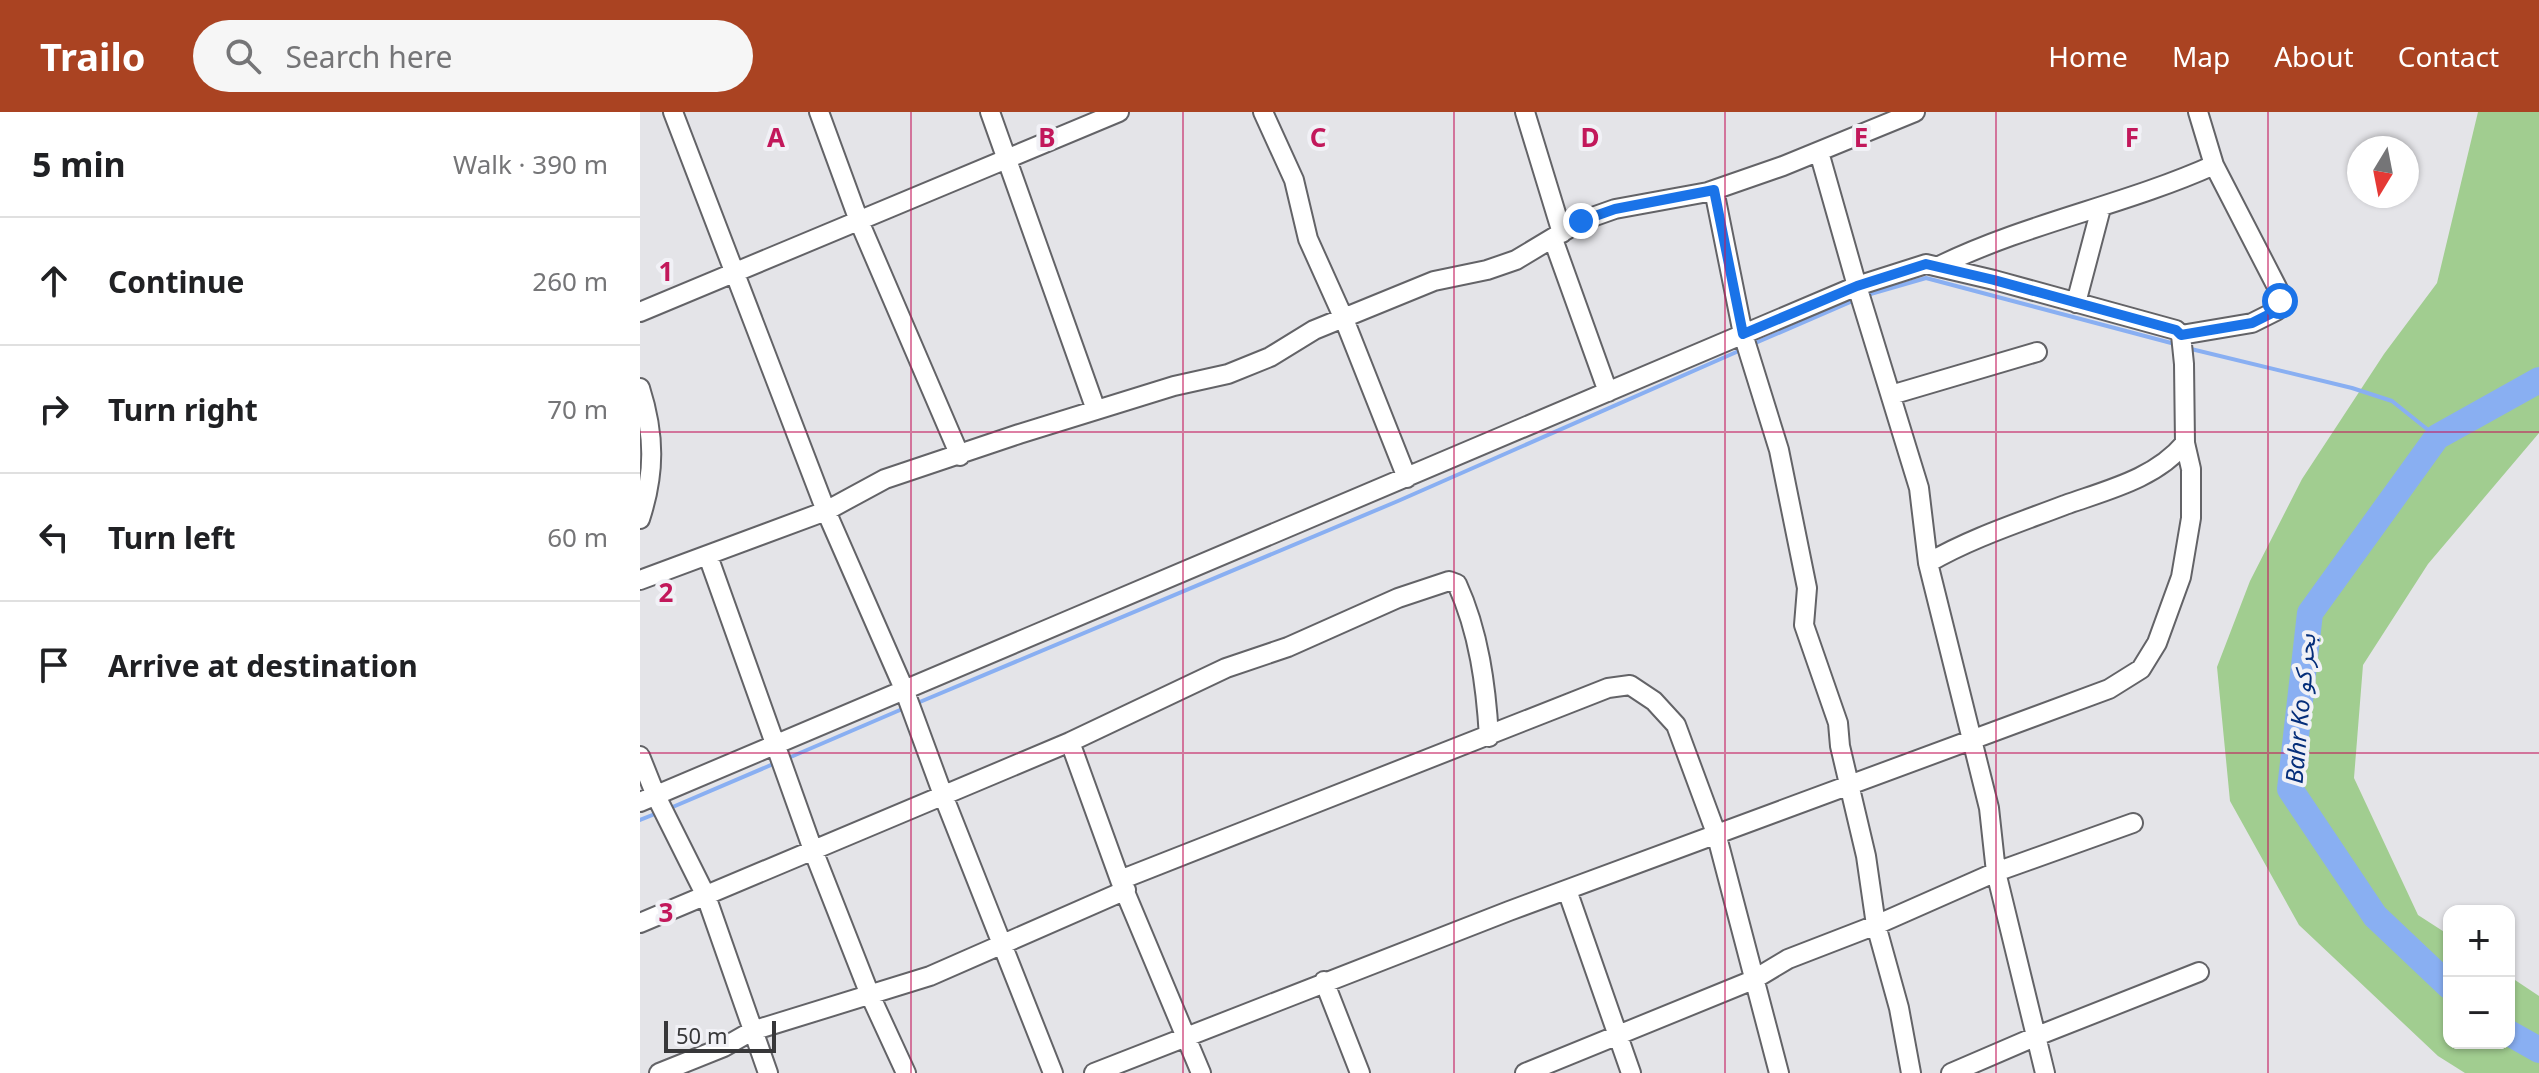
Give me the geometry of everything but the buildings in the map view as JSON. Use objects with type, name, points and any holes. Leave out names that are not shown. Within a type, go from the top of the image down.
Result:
[{"type":"street","points":[[673,112],[826,511],[916,718],[943,795],[1053,1073]]},
{"type":"street","points":[[819,112],[859,221],[960,456]]},
{"type":"street","points":[[990,112],[1096,410]]},
{"type":"street","points":[[640,312],[1119,112]]},
{"type":"street","points":[[1263,112],[1294,180],[1308,239],[1344,319],[1407,478]]},
{"type":"street","points":[[1525,112],[1557,236],[1608,392]]},
{"type":"street","points":[[640,580],[826,511],[885,479],[1096,410],[1206,377],[1228,374],[1270,357],[1314,330],[1434,281],[1487,270],[1516,260],[1581,221],[1615,209],[1714,190],[1819,152],[1915,112]]},
{"type":"street","points":[[2183,343],[2252,323],[2276,311],[2280,301],[2280,293],[2214,165],[2198,112]]},
{"type":"street","points":[[1819,152],[1859,295],[1919,488],[1928,563],[1989,808],[1996,872],[2045,1073]]},
{"type":"street","points":[[1939,266],[1972,250],[2166,186],[2214,165]]},
{"type":"street","points":[[1714,190],[1743,334],[1779,450],[1807,588],[1804,625],[1838,723],[1840,746],[1866,856],[1876,925],[1899,1008],[1911,1073]]},
{"type":"street","points":[[2076,303],[2101,208]]},
{"type":"street","points":[[648,799],[1743,334],[1859,295],[1914,267],[1926,264],[1939,266],[2176,330],[2183,343],[2185,443],[2191,469],[2191,518],[2181,577],[2157,643],[2141,669],[2109,689],[1324,981],[1094,1073]]},
{"type":"street","points":[[1891,395],[2037,352]]},
{"type":"street","points":[[640,388],[653,458],[647,498],[640,519]]},
{"type":"street","points":[[1928,563],[1958,546],[2139,479],[2168,460],[2185,443]]},
{"type":"street","points":[[708,556],[813,850],[870,995],[906,1073]]},
{"type":"street","points":[[640,923],[1070,742],[1226,668],[1288,647],[1398,598],[1449,581],[1457,584],[1462,595],[1478,651],[1485,683],[1489,737]]},
{"type":"street","points":[[659,1073],[724,1047],[752,1031],[930,976],[1002,945],[1123,885],[1608,688],[1630,685],[1654,701],[1676,725],[1716,833],[1779,1073]]},
{"type":"street","points":[[1070,742],[1123,885],[1201,1073]]},
{"type":"street","points":[[640,756],[648,799],[669,822],[706,896],[768,1073]]},
{"type":"street","points":[[1525,1073],[1753,980],[1788,959],[1876,925],[1996,872],[2133,823]]},
{"type":"street","points":[[1567,890],[1631,1073]]},
{"type":"street","points":[[1951,1073],[2199,972]]},
{"type":"street","points":[[1324,981],[1360,1073]]},
{"type":"green space","points":[[2478,112],[2539,112],[2539,433],[2428,564],[2363,665],[2354,778],[2418,915],[2443,931],[2443,1049],[2515,1049],[2515,980],[2539,996],[2539,1073],[2465,1073],[2438,1056],[2299,925],[2230,801],[2217,667],[2250,581],[2302,479],[2384,354],[2437,283]]},
{"type":"waterway","points":[[1867,295],[1926,278],[2175,344]]},
{"type":"waterway","points":[[1753,344],[1855,300]]},
{"type":"waterway","points":[[2187,348],[2352,388],[2392,401],[2437,437]]},
{"type":"waterway","points":[[915,704],[1398,501],[1741,350]]},
{"type":"waterway","name":"Bahr Ko بحر كو","points":[[2443,980],[2375,916],[2290,789],[2310,613],[2437,437],[2539,380]]},
{"type":"waterway","points":[[786,759],[907,707]]},
{"type":"waterway","points":[[668,809],[778,762]]},
{"type":"waterway","points":[[640,820],[660,812]]},
{"type":"waterway","name":"Bahr Ko بحر كو","points":[[2515,1036],[2539,1050]]},
{"type":"route","points":[[1581,221],[1615,209],[1714,190],[1743,334],[1857,286],[1926,264],[2054,296],[2176,330],[2181,335],[2252,323],[2276,311],[2280,301]]}]
